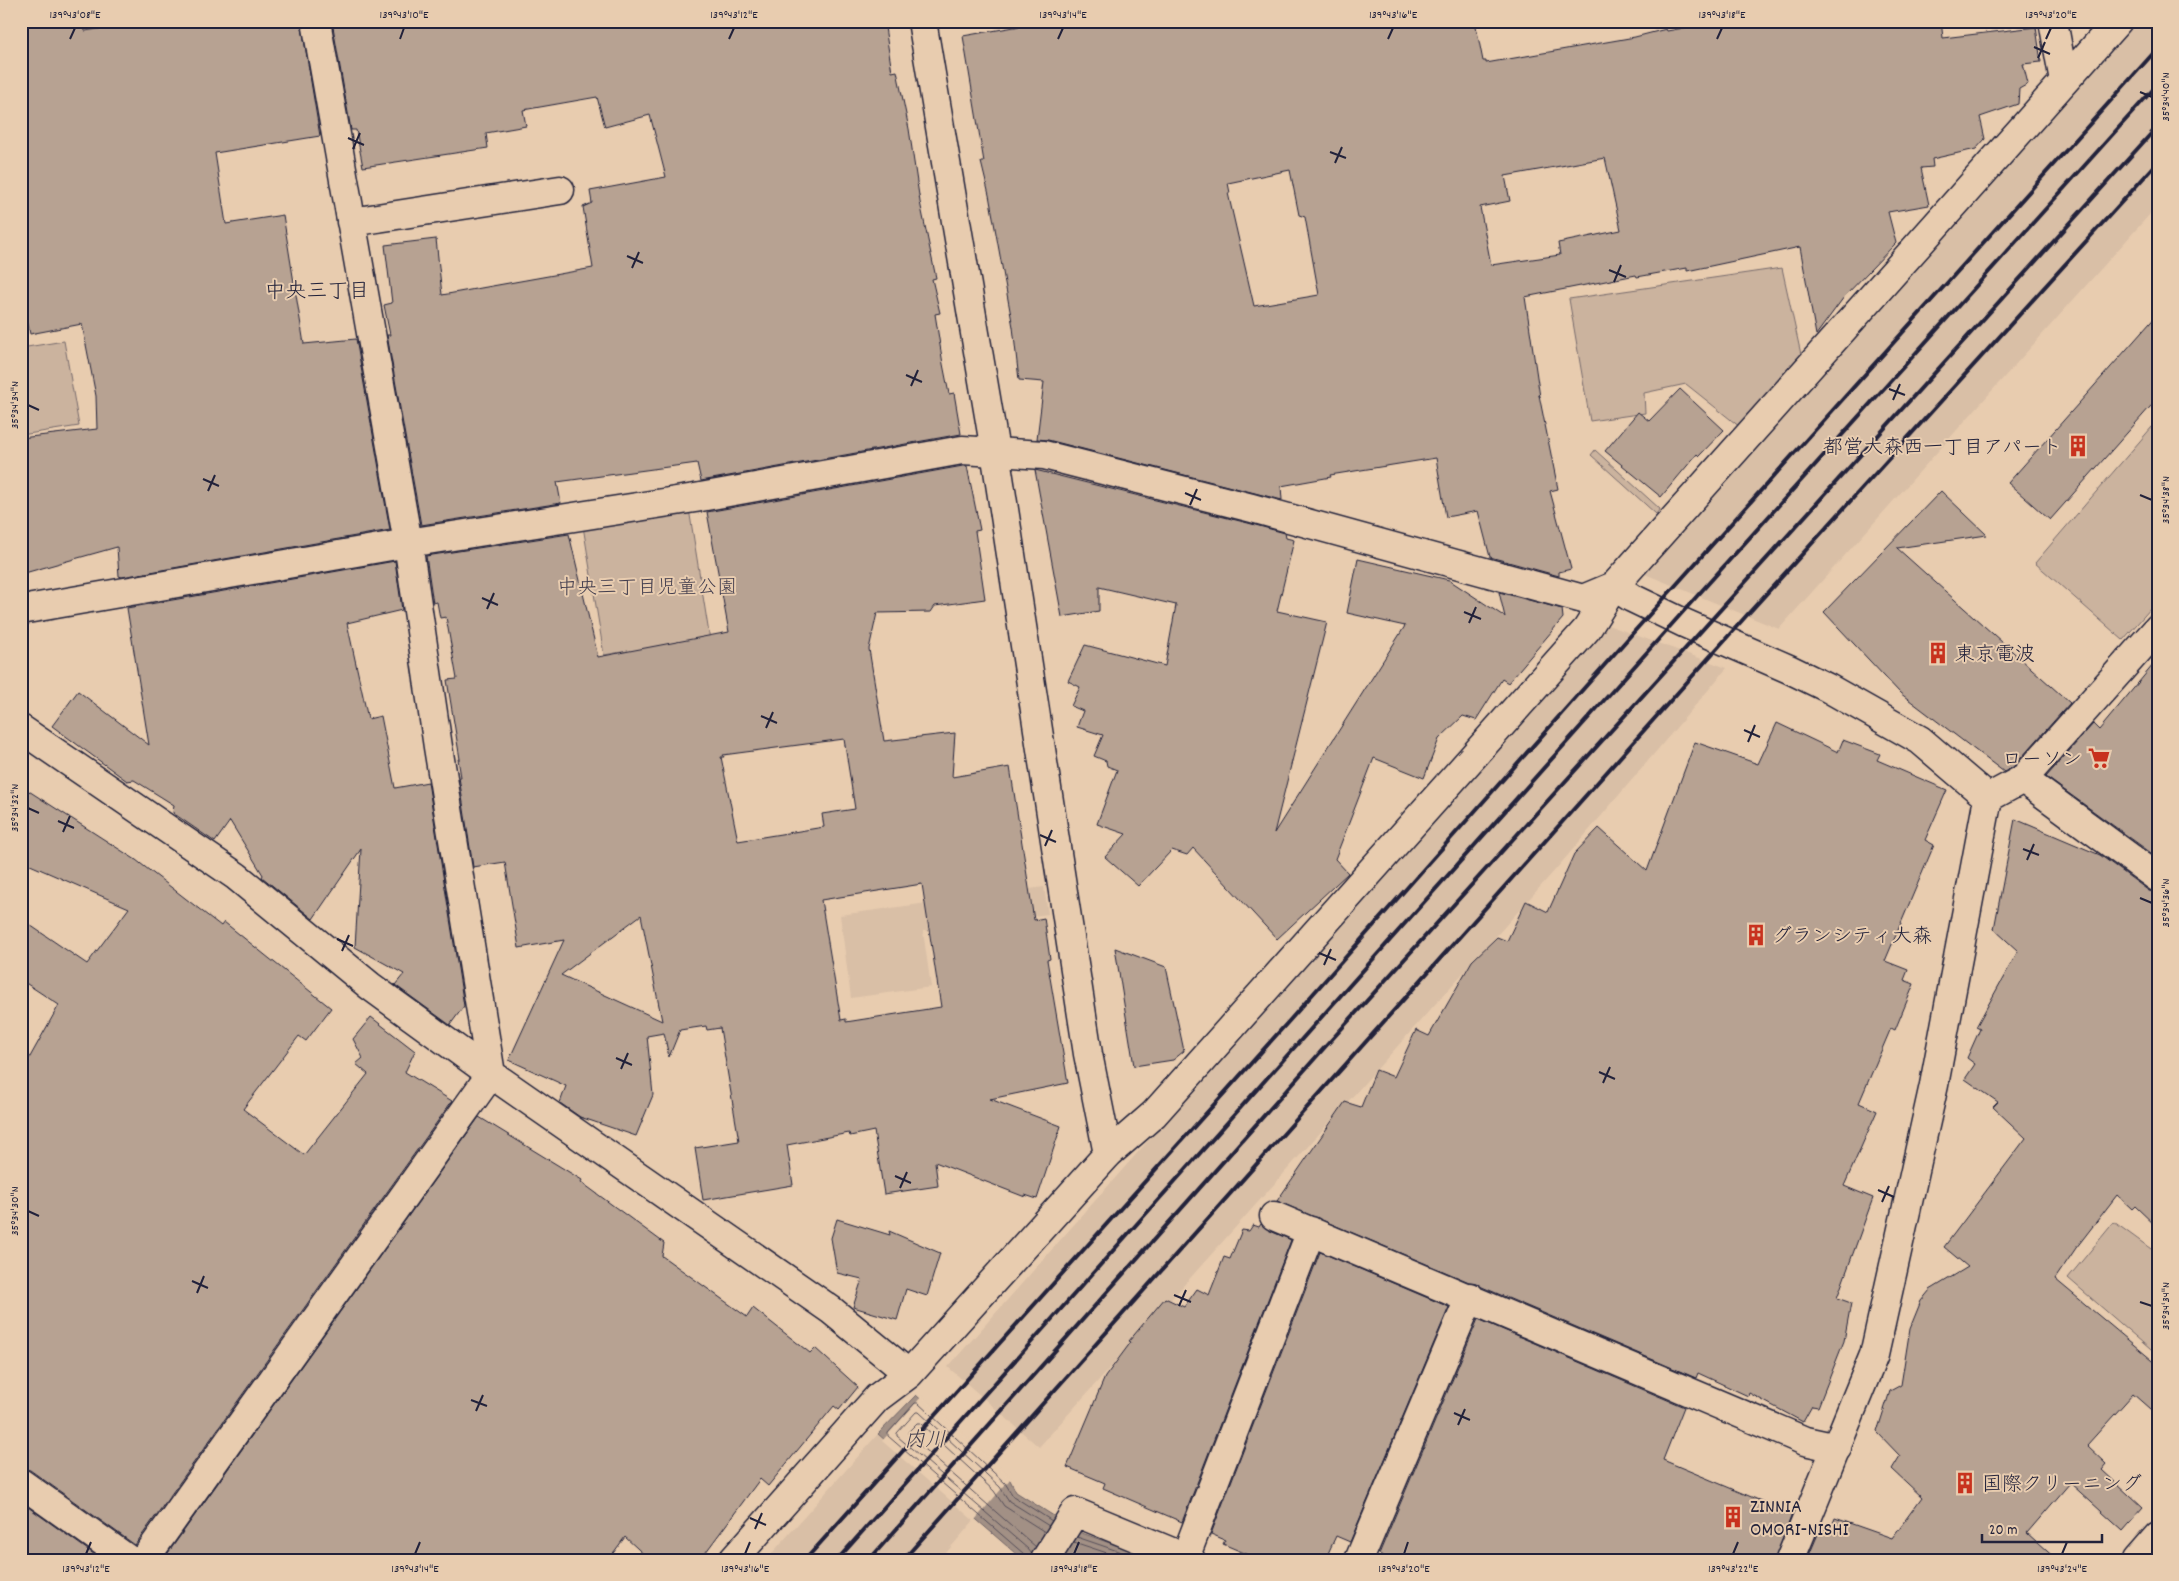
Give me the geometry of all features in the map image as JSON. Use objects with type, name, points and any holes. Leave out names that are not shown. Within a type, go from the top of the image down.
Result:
[{"type":"street","points":[[144,1560],[491,1074],[438,747],[408,543],[316,21]]},
{"type":"street","points":[[922,21],[994,451],[1088,1054],[1108,1154]]},
{"type":"street","points":[[2053,21],[2064,81]]},
{"type":"street","points":[[733,1560],[877,1398],[909,1374],[1108,1154],[1154,1114],[1580,636],[1614,586],[2118,21]]},
{"type":"street","points":[[351,222],[560,190]]},
{"type":"street","points":[[21,610],[408,543],[695,498],[962,450],[1044,455],[1252,508],[1583,599],[1614,586]]},
{"type":"street","points":[[1614,586],[1632,598],[1684,623],[1828,688],[1920,740],[1988,798]]},
{"type":"street","points":[[1988,798],[2022,779],[2158,628]]},
{"type":"street","points":[[21,730],[236,876],[370,986],[491,1074],[831,1310],[909,1374]]},
{"type":"street","points":[[2022,779],[2158,878]]},
{"type":"street","points":[[1790,1560],[1874,1355],[1934,1085],[1988,798]]},
{"type":"street","points":[[1274,1216],[1470,1297],[1805,1441],[1837,1448]]},
{"type":"street","points":[[1045,1560],[1075,1512],[1188,1559],[1311,1231]]},
{"type":"street","points":[[1358,1560],[1470,1297]]},
{"type":"street","points":[[21,1483],[129,1560]]},
{"type":"street","points":[[2137,1560],[2158,1536]]},
{"type":"shaded area","points":[[2136,21],[2158,21],[2158,205],[1779,629],[1645,574],[1693,518]]},
{"type":"shaded area","points":[[1605,624],[1727,668],[1557,868],[1039,1447],[948,1367]]},
{"type":"shaded area","points":[[1044,887],[1048,914],[923,931],[931,987],[851,998],[840,915]]},
{"type":"shaded area","points":[[878,1434],[975,1519],[940,1560],[766,1560]]},
{"type":"green space","points":[[1782,268],[1802,359],[1740,427],[1686,384],[1644,393],[1645,413],[1590,421],[1569,299]]},
{"type":"green space","points":[[64,341],[79,426],[21,435],[21,348]]},
{"type":"green space","points":[[2158,420],[2158,600],[2123,640],[2035,563]]},
{"type":"green space","points":[[1595,450],[1660,509],[1656,514],[1591,455]]},
{"type":"green space","name":"中央三丁目児童公園","points":[[689,509],[711,646],[629,659],[628,651],[604,655],[583,526]]},
{"type":"green space","points":[[2114,1222],[2158,1254],[2158,1356],[2068,1278]]},
{"type":"water","name":"内川","points":[[916,1395],[1010,1480],[1016,1492],[1079,1532],[1157,1560],[1023,1560],[878,1434]]},
{"type":"pier","points":[[922,1396],[1011,1478],[974,1521],[882,1441]]},
{"type":"building","points":[[21,21],[83,21],[85,31],[150,21],[301,21],[320,136],[215,153],[226,224],[283,215],[304,344],[356,339],[390,530],[122,577],[119,576],[117,547],[21,574],[21,438],[97,429],[96,396],[82,324],[30,334],[21,291]]},
{"type":"building","points":[[332,21],[884,21],[892,72],[897,71],[909,129],[920,202],[936,278],[932,279],[940,313],[935,314],[943,364],[949,394],[954,393],[961,434],[701,481],[697,463],[557,482],[561,503],[421,525],[387,335],[390,335],[384,305],[392,303],[385,245],[436,239],[442,295],[593,268],[583,207],[592,203],[590,191],[666,177],[650,115],[605,127],[597,97],[523,110],[526,126],[486,133],[488,148],[363,167],[356,130],[351,130]]},
{"type":"building","points":[[1019,21],[1475,21],[1483,61],[1486,61],[1486,63],[1635,37],[1666,29],[1667,31],[1723,21],[1941,21],[1943,38],[2036,27],[2041,62],[2023,64],[2028,84],[2019,89],[2018,104],[1980,117],[1985,139],[1976,149],[1932,159],[1933,167],[1921,168],[1929,205],[1888,212],[1896,243],[1844,297],[1816,335],[1800,247],[1687,271],[1687,268],[1637,277],[1636,275],[1525,297],[1540,397],[1539,395],[1558,489],[1550,491],[1571,569],[1559,572],[1559,576],[1490,557],[1478,511],[1446,517],[1436,458],[1330,475],[1331,477],[1281,486],[1282,500],[1048,440],[1037,439],[1044,382],[1019,380],[1013,327],[989,195],[981,162],[984,162],[963,36],[1020,26]],"holes":[[[1605,158],[1621,230],[1558,243],[1560,255],[1491,265],[1480,207],[1510,201],[1505,176]],[[1290,170],[1299,215],[1305,217],[1319,295],[1254,306],[1228,193],[1230,193],[1228,183]]]},
{"type":"building","name":"都営大森西一丁目アパート","points":[[2158,314],[2158,398],[2050,520],[2008,483]]},
{"type":"building","points":[[1680,389],[1724,430],[1699,456],[1697,454],[1661,497],[1605,451],[1638,412],[1649,421]]},
{"type":"building","points":[[967,466],[980,530],[975,531],[985,599],[935,606],[931,612],[877,613],[869,649],[884,741],[955,733],[952,777],[1010,767],[1034,920],[1044,918],[1050,959],[1047,960],[1068,1083],[990,1099],[1061,1126],[1037,1199],[1025,1195],[1025,1197],[935,1162],[938,1186],[884,1194],[874,1131],[850,1136],[849,1133],[787,1145],[793,1185],[703,1200],[695,1148],[739,1141],[720,1028],[707,1030],[706,1026],[680,1030],[669,1057],[664,1033],[647,1036],[653,1095],[636,1136],[580,1117],[560,1103],[566,1086],[509,1060],[564,940],[519,948],[505,862],[473,867],[459,777],[461,777],[458,759],[460,759],[447,680],[457,679],[446,617],[440,618],[437,602],[433,603],[426,556],[569,534],[598,657],[729,632],[707,512]],"holes":[[[844,739],[855,809],[822,814],[824,827],[738,841],[721,757],[724,757],[723,755]],[[922,884],[941,1007],[846,1022],[846,1019],[841,1020],[821,900]],[[641,915],[662,1021],[561,975]]]},
{"type":"building","points":[[1035,470],[1285,533],[1286,538],[1294,540],[1277,611],[1327,622],[1274,833],[1405,626],[1347,613],[1358,559],[1449,580],[1505,617],[1499,592],[1562,609],[1563,618],[1508,683],[1502,679],[1476,720],[1463,716],[1439,739],[1424,778],[1374,758],[1335,859],[1348,873],[1277,939],[1193,848],[1187,855],[1172,850],[1138,886],[1105,857],[1126,834],[1097,824],[1117,770],[1107,766],[1106,761],[1094,756],[1103,735],[1077,727],[1083,711],[1071,706],[1080,687],[1068,681],[1085,645],[1165,666],[1176,605],[1099,587],[1099,611],[1062,617]]},
{"type":"building","name":"東京電波","points":[[1941,491],[1987,535],[1897,548],[2070,703],[2013,767],[2004,772],[1900,693],[1824,612]]},
{"type":"building","points":[[395,561],[402,610],[347,623],[368,719],[381,716],[395,788],[428,782],[464,1006],[450,1025],[395,985],[404,974],[355,947],[361,849],[313,919],[262,877],[263,875],[230,821],[215,842],[173,813],[174,805],[134,780],[127,781],[52,726],[78,691],[149,745],[127,608]]},
{"type":"building","points":[[2158,659],[2158,858],[2046,777],[2093,724],[2099,730]]},
{"type":"building","points":[[1777,723],[1838,752],[1843,740],[1880,754],[1877,760],[1947,790],[1925,840],[1934,845],[1885,961],[1908,970],[1904,980],[1914,984],[1895,1030],[1891,1028],[1859,1103],[1877,1111],[1844,1186],[1873,1198],[1837,1298],[1851,1303],[1844,1341],[1818,1407],[1812,1406],[1803,1422],[1749,1393],[1748,1396],[1698,1373],[1696,1378],[1476,1283],[1469,1282],[1277,1201],[1345,1102],[1361,1107],[1376,1070],[1394,1077],[1416,1030],[1429,1036],[1472,961],[1497,937],[1507,941],[1526,901],[1548,912],[1574,854],[1599,828],[1647,871],[1695,742],[1758,764]]},
{"type":"building","points":[[21,786],[136,860],[221,926],[224,922],[331,1008],[306,1041],[299,1036],[243,1109],[304,1155],[368,1074],[356,1064],[363,1058],[353,1039],[371,1017],[415,1051],[405,1072],[452,1101],[135,1545],[30,1470],[21,1468],[21,1073],[59,1005],[21,980],[21,919],[87,964],[129,908],[21,861]]},
{"type":"building","points":[[2015,819],[2100,855],[2149,891],[2158,893],[2158,1228],[2135,1206],[2132,1209],[2117,1195],[2076,1248],[2055,1279],[2158,1365],[2158,1416],[2133,1394],[2087,1445],[2107,1464],[2102,1470],[2143,1508],[2123,1531],[2070,1483],[2027,1533],[2057,1560],[1807,1560],[1821,1527],[1830,1531],[1835,1518],[1892,1538],[1922,1497],[1892,1469],[1900,1456],[1877,1432],[1890,1391],[1901,1385],[1910,1328],[1921,1301],[1930,1290],[1968,1267],[1944,1247],[2026,1138],[1993,1107],[1998,1102],[1965,1079],[1975,1064],[1967,1058],[1980,1029],[1976,1027],[2018,951],[1994,929]]},
{"type":"building","points":[[1115,948],[1166,967],[1184,1051],[1173,1060],[1134,1066]]},
{"type":"building","points":[[479,1117],[582,1180],[581,1182],[664,1243],[662,1256],[747,1317],[753,1308],[810,1353],[815,1348],[858,1387],[839,1410],[834,1406],[768,1486],[760,1479],[700,1560],[650,1560],[625,1537],[608,1560],[163,1560]]},
{"type":"building","points":[[837,1219],[890,1235],[889,1231],[940,1253],[927,1296],[906,1289],[897,1320],[853,1307],[862,1279],[837,1273],[831,1238]]},
{"type":"building","points":[[1261,1224],[1268,1230],[1291,1240],[1182,1522],[1103,1488],[1105,1483],[1067,1467],[1105,1377],[1131,1342],[1129,1341],[1165,1298],[1184,1307],[1197,1289],[1209,1295],[1224,1257],[1230,1259],[1242,1230],[1249,1231],[1253,1225],[1259,1227]]},
{"type":"building","points":[[1320,1252],[1449,1307],[1350,1542],[1336,1536],[1325,1560],[1261,1560],[1223,1544],[1225,1540],[1211,1534]]},
{"type":"building","points":[[1478,1319],[1684,1407],[1663,1460],[1792,1514],[1775,1560],[1392,1560],[1379,1554]]},
{"type":"building","points":[[21,1502],[102,1560],[21,1560]]},
{"type":"railway","points":[[805,1560],[2158,48]]},
{"type":"railway","points":[[837,1560],[1698,595],[2158,84]]},
{"type":"railway","points":[[869,1560],[1325,1047],[2158,126]]},
{"type":"railway","points":[[903,1560],[1747,615],[2158,162]]},
{"type":"place","name":"都営大森西一丁目アパート","points":[[2078,446]]},
{"type":"place","name":"東京電波","points":[[1938,653]]},
{"type":"place","name":"ローソン","points":[[2099,758]]},
{"type":"place","name":"グランシティ大森","points":[[1756,935]]},
{"type":"place","name":"国際クリーニング","points":[[1965,1483]]},
{"type":"place","name":"ZINNIA OMORI-NISHI","points":[[1733,1517]]},
{"type":"district","name":"中央三丁目","points":[[317,290]]}]
